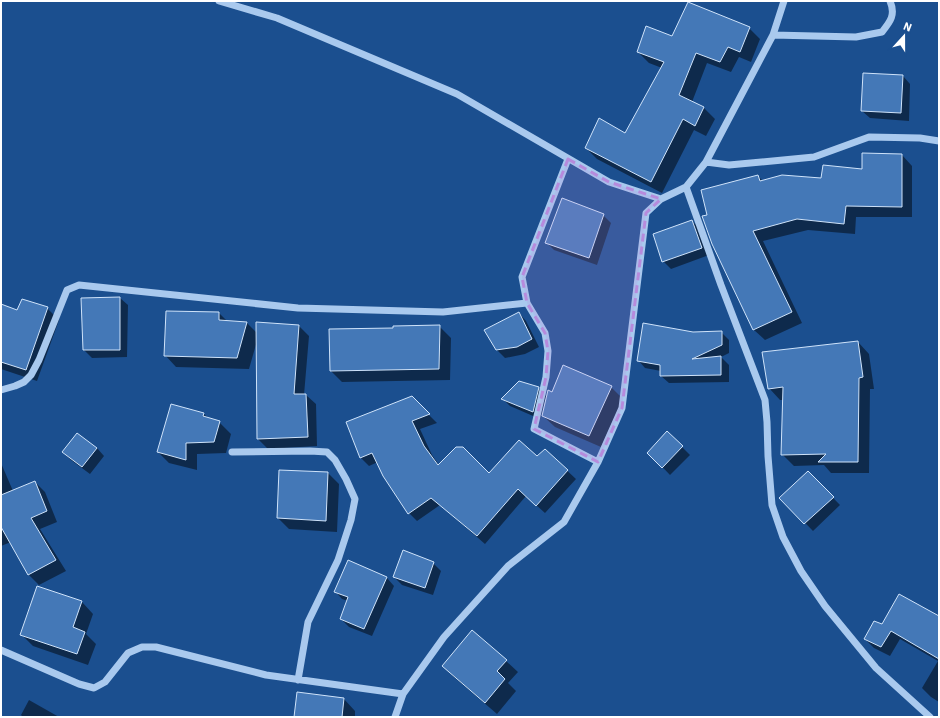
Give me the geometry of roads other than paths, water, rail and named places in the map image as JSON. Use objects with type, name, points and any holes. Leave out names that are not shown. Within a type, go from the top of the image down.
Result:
[{"type":"street","points":[[219,1],[277,18],[457,94],[609,182],[661,199]]},
{"type":"street","points":[[394,717],[403,694],[444,637],[508,566],[564,522],[598,462],[622,408],[646,213],[661,199],[686,187],[706,162],[774,35],[784,1]]},
{"type":"street","points":[[774,35],[856,37],[882,32],[892,19],[893,7],[890,1]]},
{"type":"street","points":[[706,162],[730,165],[814,157],[869,136],[920,138],[939,141]]},
{"type":"street","points":[[568,159],[522,277],[526,303],[544,333],[548,351],[546,377],[534,429],[598,462]]},
{"type":"street","points":[[686,187],[721,285],[765,400],[772,506],[783,537],[801,571],[825,606],[876,668],[930,717]]},
{"type":"street","points":[[1,390],[24,382],[31,375],[67,290],[79,285],[298,308],[443,312],[526,303]]},
{"type":"street","points":[[232,452],[327,452],[335,460],[355,499],[351,520],[338,560],[308,622],[298,680]]},
{"type":"street","points":[[1,650],[79,684],[94,688],[105,682],[128,653],[142,647],[156,647],[266,675],[403,694]]}]
